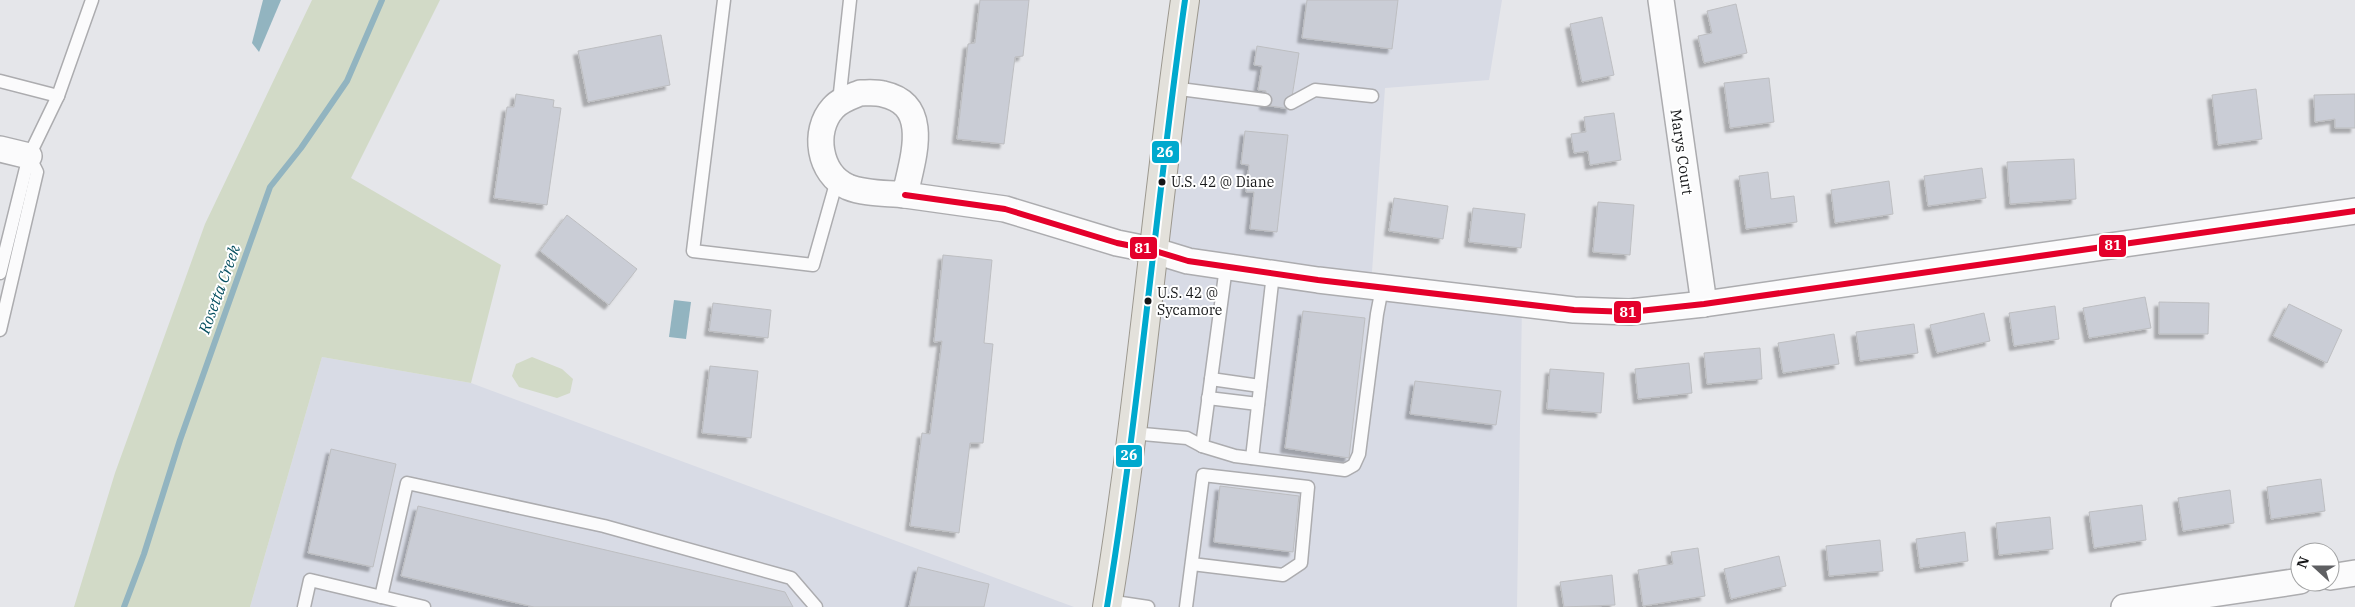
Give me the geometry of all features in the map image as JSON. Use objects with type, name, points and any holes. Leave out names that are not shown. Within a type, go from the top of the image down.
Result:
[{"type":"main road","points":[[1108,604],[1123,511],[1152,250],[1185,0]]},
{"type":"street","name":"Marys Court","points":[[1661,0],[1704,304]]},
{"type":"street","points":[[905,194],[917,137],[916,126],[910,111],[897,99],[883,93],[860,93],[839,102],[827,115],[820,132],[820,148],[826,164],[837,180],[859,190],[905,194],[1005,209],[1117,243],[1152,250],[1188,261],[1382,288],[1574,310],[1630,312],[1704,304],[2355,211]]},
{"type":"street","points":[[0,150],[28,156]]},
{"type":"street","points":[[2340,576],[2355,574]]},
{"type":"street","points":[[2124,607],[2290,583]]},
{"type":"lane","points":[[0,273],[28,156],[58,96],[92,0]]},
{"type":"lane","points":[[724,0],[693,251],[813,265],[837,180]]},
{"type":"lane","points":[[839,102],[850,0]]},
{"type":"lane","points":[[0,81],[58,96]]},
{"type":"lane","points":[[1172,88],[1265,100]]},
{"type":"lane","points":[[1291,103],[1315,90],[1372,96]]},
{"type":"lane","points":[[0,330],[37,172],[28,156]]},
{"type":"lane","points":[[1202,446],[1226,267]]},
{"type":"lane","points":[[1252,458],[1273,274]]},
{"type":"lane","points":[[1132,433],[1187,438],[1202,446],[1235,456],[1345,470],[1354,465],[1359,454],[1382,288]]},
{"type":"lane","points":[[1211,379],[1260,386]]},
{"type":"lane","points":[[1208,398],[1258,404]]},
{"type":"lane","points":[[1186,607],[1203,475],[1308,487],[1301,563],[1283,575],[1192,564]]},
{"type":"lane","points":[[380,597],[407,483],[604,526],[791,578],[816,607]]},
{"type":"lane","points":[[304,607],[310,580],[424,607]]},
{"type":"lane","points":[[1108,604],[1148,607]]},
{"type":"shaded area","points":[[1185,0],[1502,0],[1489,80],[1385,88],[1371,286],[1522,305],[1517,607],[1102,607]]},
{"type":"shaded area","points":[[322,357],[471,383],[1074,607],[250,607]]},
{"type":"green space","points":[[312,0],[440,0],[351,178],[501,265],[471,383],[322,357],[250,607],[74,607],[115,473],[205,224]]},
{"type":"green space","points":[[532,357],[562,369],[573,379],[570,393],[557,398],[519,387],[512,376],[516,364]]},
{"type":"water","points":[[263,0],[281,0],[259,52],[252,43]]},
{"type":"water","points":[[674,300],[691,302],[686,339],[669,337]]},
{"type":"building","points":[[980,0],[1029,0],[1023,56],[1015,57],[1004,144],[957,139],[968,44],[975,43]]},
{"type":"building","points":[[1307,0],[1398,0],[1392,49],[1302,38]]},
{"type":"building","points":[[1736,4],[1747,53],[1704,63],[1698,36],[1712,33],[1707,11]]},
{"type":"building","points":[[1602,17],[1614,75],[1582,82],[1570,24]]},
{"type":"building","points":[[661,35],[670,85],[588,102],[578,51]]},
{"type":"building","points":[[1257,46],[1299,53],[1290,109],[1264,105],[1266,91],[1258,90],[1262,66],[1254,65]]},
{"type":"building","points":[[1769,78],[1774,122],[1730,128],[1724,83]]},
{"type":"building","points":[[2256,89],[2262,139],[2218,145],[2212,95]]},
{"type":"building","points":[[516,94],[554,100],[553,107],[561,108],[547,205],[494,198],[507,107],[514,107]]},
{"type":"building","points":[[2355,94],[2355,128],[2335,128],[2335,119],[2315,122],[2314,95]]},
{"type":"building","points":[[1614,113],[1621,160],[1590,165],[1588,151],[1574,153],[1571,134],[1586,132],[1584,117]]},
{"type":"building","points":[[1245,131],[1288,135],[1277,232],[1250,229],[1254,192],[1246,192],[1249,165],[1241,164]]},
{"type":"building","points":[[2074,159],[2076,199],[2010,204],[2007,162]]},
{"type":"building","points":[[1982,168],[1986,198],[1928,206],[1924,176]]},
{"type":"building","points":[[1768,172],[1771,199],[1794,196],[1797,222],[1746,229],[1739,176]]},
{"type":"building","points":[[1889,181],[1893,214],[1835,223],[1831,190]]},
{"type":"building","points":[[1394,198],[1448,206],[1443,239],[1389,231]]},
{"type":"building","points":[[1598,202],[1634,205],[1630,255],[1593,252]]},
{"type":"building","points":[[1473,208],[1525,214],[1521,248],[1469,242]]},
{"type":"building","points":[[567,215],[637,269],[609,305],[540,251]]},
{"type":"building","points":[[943,255],[992,260],[984,343],[993,344],[983,443],[970,443],[959,533],[910,526],[922,433],[930,434],[942,341],[934,342]]},
{"type":"building","points":[[2145,297],[2151,328],[2089,338],[2083,308]]},
{"type":"building","points":[[2159,302],[2209,303],[2208,334],[2159,334]]},
{"type":"building","points":[[713,303],[771,310],[768,338],[709,331]]},
{"type":"building","points":[[2289,304],[2342,330],[2327,363],[2273,336]]},
{"type":"building","points":[[2055,306],[2059,339],[2014,346],[2009,313]]},
{"type":"building","points":[[1303,311],[1365,318],[1349,458],[1285,448]]},
{"type":"building","points":[[1984,313],[1990,341],[1937,353],[1930,325]]},
{"type":"building","points":[[1914,324],[1918,353],[1860,361],[1856,332]]},
{"type":"building","points":[[1834,334],[1839,364],[1783,373],[1778,343]]},
{"type":"building","points":[[1760,348],[1762,379],[1707,384],[1704,353]]},
{"type":"building","points":[[1689,363],[1692,393],[1638,399],[1635,369]]},
{"type":"building","points":[[710,366],[758,371],[751,438],[702,433]]},
{"type":"building","points":[[1550,369],[1604,373],[1601,413],[1547,409]]},
{"type":"building","points":[[1415,381],[1501,391],[1496,425],[1410,414]]},
{"type":"building","points":[[331,449],[396,464],[373,567],[308,553]]},
{"type":"building","points":[[2321,479],[2325,511],[2271,519],[2267,487]]},
{"type":"building","points":[[1220,486],[1299,496],[1293,552],[1214,542]]},
{"type":"building","points":[[2230,490],[2234,523],[2183,531],[2178,498]]},
{"type":"building","points":[[2142,505],[2146,540],[2094,548],[2089,512]]},
{"type":"building","points":[[418,506],[785,592],[793,607],[534,607],[401,576]]},
{"type":"building","points":[[2050,517],[2053,549],[1999,555],[1996,523]]},
{"type":"building","points":[[1965,532],[1968,561],[1920,568],[1916,539]]},
{"type":"building","points":[[1880,540],[1883,571],[1829,576],[1826,546]]},
{"type":"building","points":[[1698,548],[1705,596],[1643,606],[1638,570],[1673,564],[1671,552]]},
{"type":"building","points":[[1779,556],[1786,586],[1731,599],[1724,569]]},
{"type":"building","points":[[918,567],[989,584],[984,607],[909,607]]},
{"type":"building","points":[[1612,575],[1615,605],[1564,607],[1560,582]]},
{"type":"waterway","name":"Rosetta Creek","points":[[124,607],[144,554],[180,440],[270,187],[301,148],[347,81],[382,0]]},
{"type":"transit line","name":"26","points":[[1107,607],[1139,380],[1165,152],[1185,0]]},
{"type":"transit line","name":"81","points":[[905,195],[1005,209],[1117,243],[1152,250],[1188,261],[1318,280],[1574,310],[1630,312],[1704,304],[2355,211]]},
{"type":"place","name":"U.S. 42 @ Diane","points":[[1162,182]]},
{"type":"place","name":"U.S. 42 @ Sycamore","points":[[1148,301]]}]
